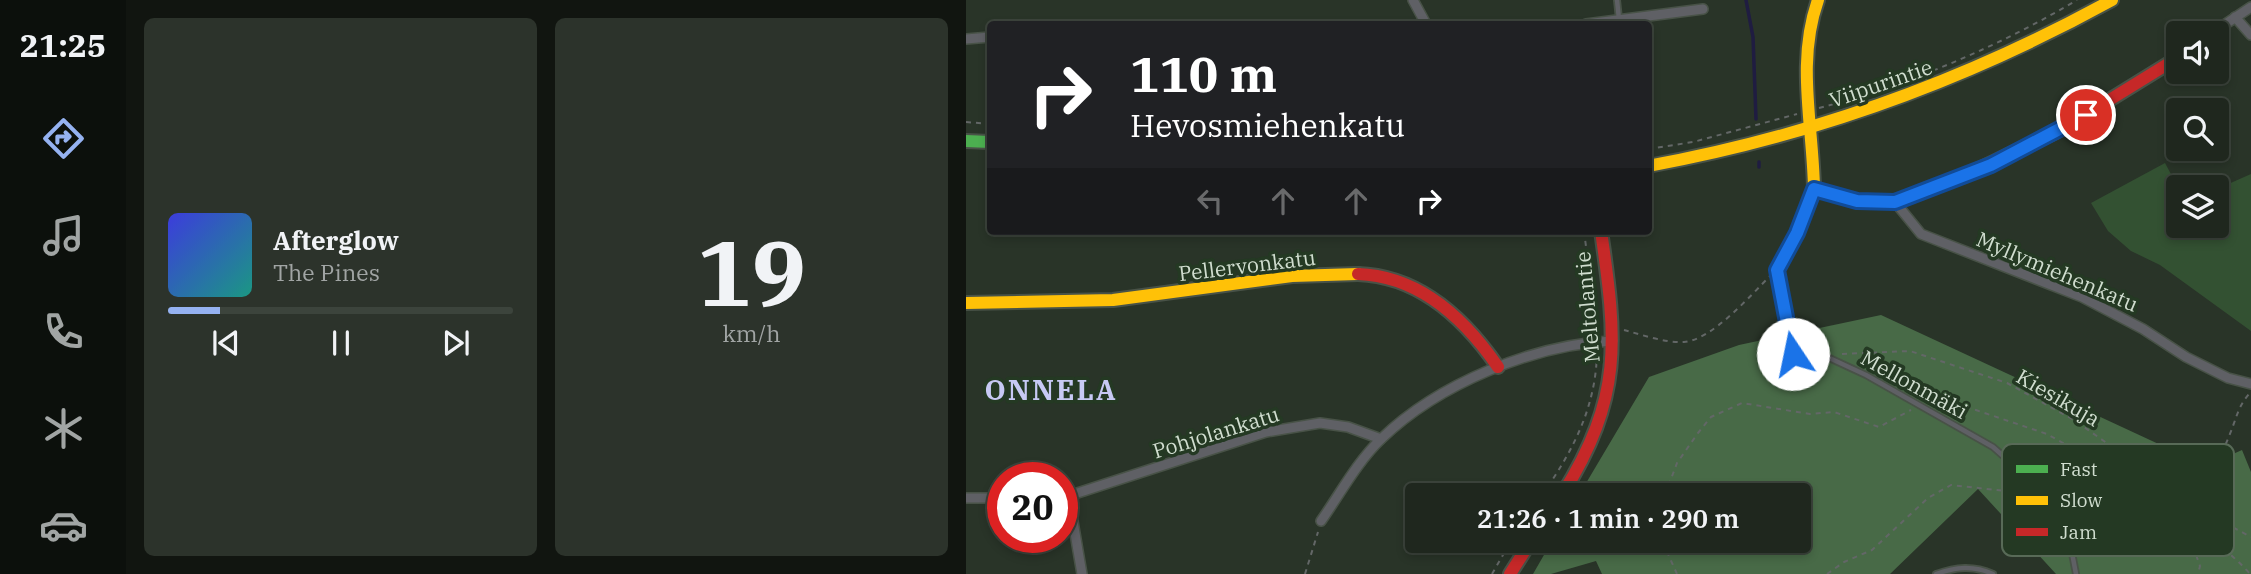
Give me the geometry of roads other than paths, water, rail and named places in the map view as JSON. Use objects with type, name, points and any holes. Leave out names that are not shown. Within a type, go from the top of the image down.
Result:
[{"type":"street","points":[[1413,0],[1424,21]]},
{"type":"street","points":[[1818,0],[1808,23],[1806,56],[1815,156],[1814,189],[1857,201],[1895,202],[1991,165],[2064,128],[2166,65]]},
{"type":"street","name":"Viipurintie","points":[[1652,165],[1812,128],[1965,75],[2112,0]]},
{"type":"street","points":[[2229,21],[2251,7]]},
{"type":"street","points":[[1611,21],[1703,9]]},
{"type":"street","points":[[2235,17],[2251,35]]},
{"type":"street","points":[[966,39],[987,37]]},
{"type":"street","points":[[966,141],[987,142]]},
{"type":"street","name":"Myllymiehenkatu","points":[[1895,202],[1921,234],[2082,297],[2143,329],[2186,357],[2228,378],[2251,384]]},
{"type":"street","name":"Meltolantie","points":[[1570,483],[1582,465],[1603,419],[1612,374],[1613,335],[1601,235]]},
{"type":"street","name":"Pellervonkatu","points":[[966,303],[1104,302],[1316,275],[1369,274],[1410,286],[1435,300],[1476,335],[1498,367]]},
{"type":"street","points":[[1321,521],[1381,439],[1426,404],[1498,367],[1613,335]]},
{"type":"street","name":"Pohjolankatu","points":[[1078,494],[1266,432],[1320,423],[1348,427],[1381,439]]},
{"type":"street","points":[[966,498],[987,498]]},
{"type":"street","points":[[1077,553],[1082,574]]},
{"type":"street","points":[[1510,574],[1523,553]]},
{"type":"lane","points":[[1617,0],[1619,20]]},
{"type":"lane","name":"Mellonmäki","points":[[1814,189],[1797,233],[1777,270],[1793,354],[1825,356],[1919,405],[1993,447],[2002,455]]},
{"type":"lane","name":"Mellonmäki","points":[[2073,556],[2076,574]]},
{"type":"lane","points":[[1936,574],[1961,567],[1978,568],[1993,574]]},
{"type":"waterway","points":[[1746,0],[1753,37],[1756,119]]},
{"type":"waterway","points":[[1759,162],[1759,167]]},
{"type":"district","name":"ONNELA","points":[[1051,390]]}]
